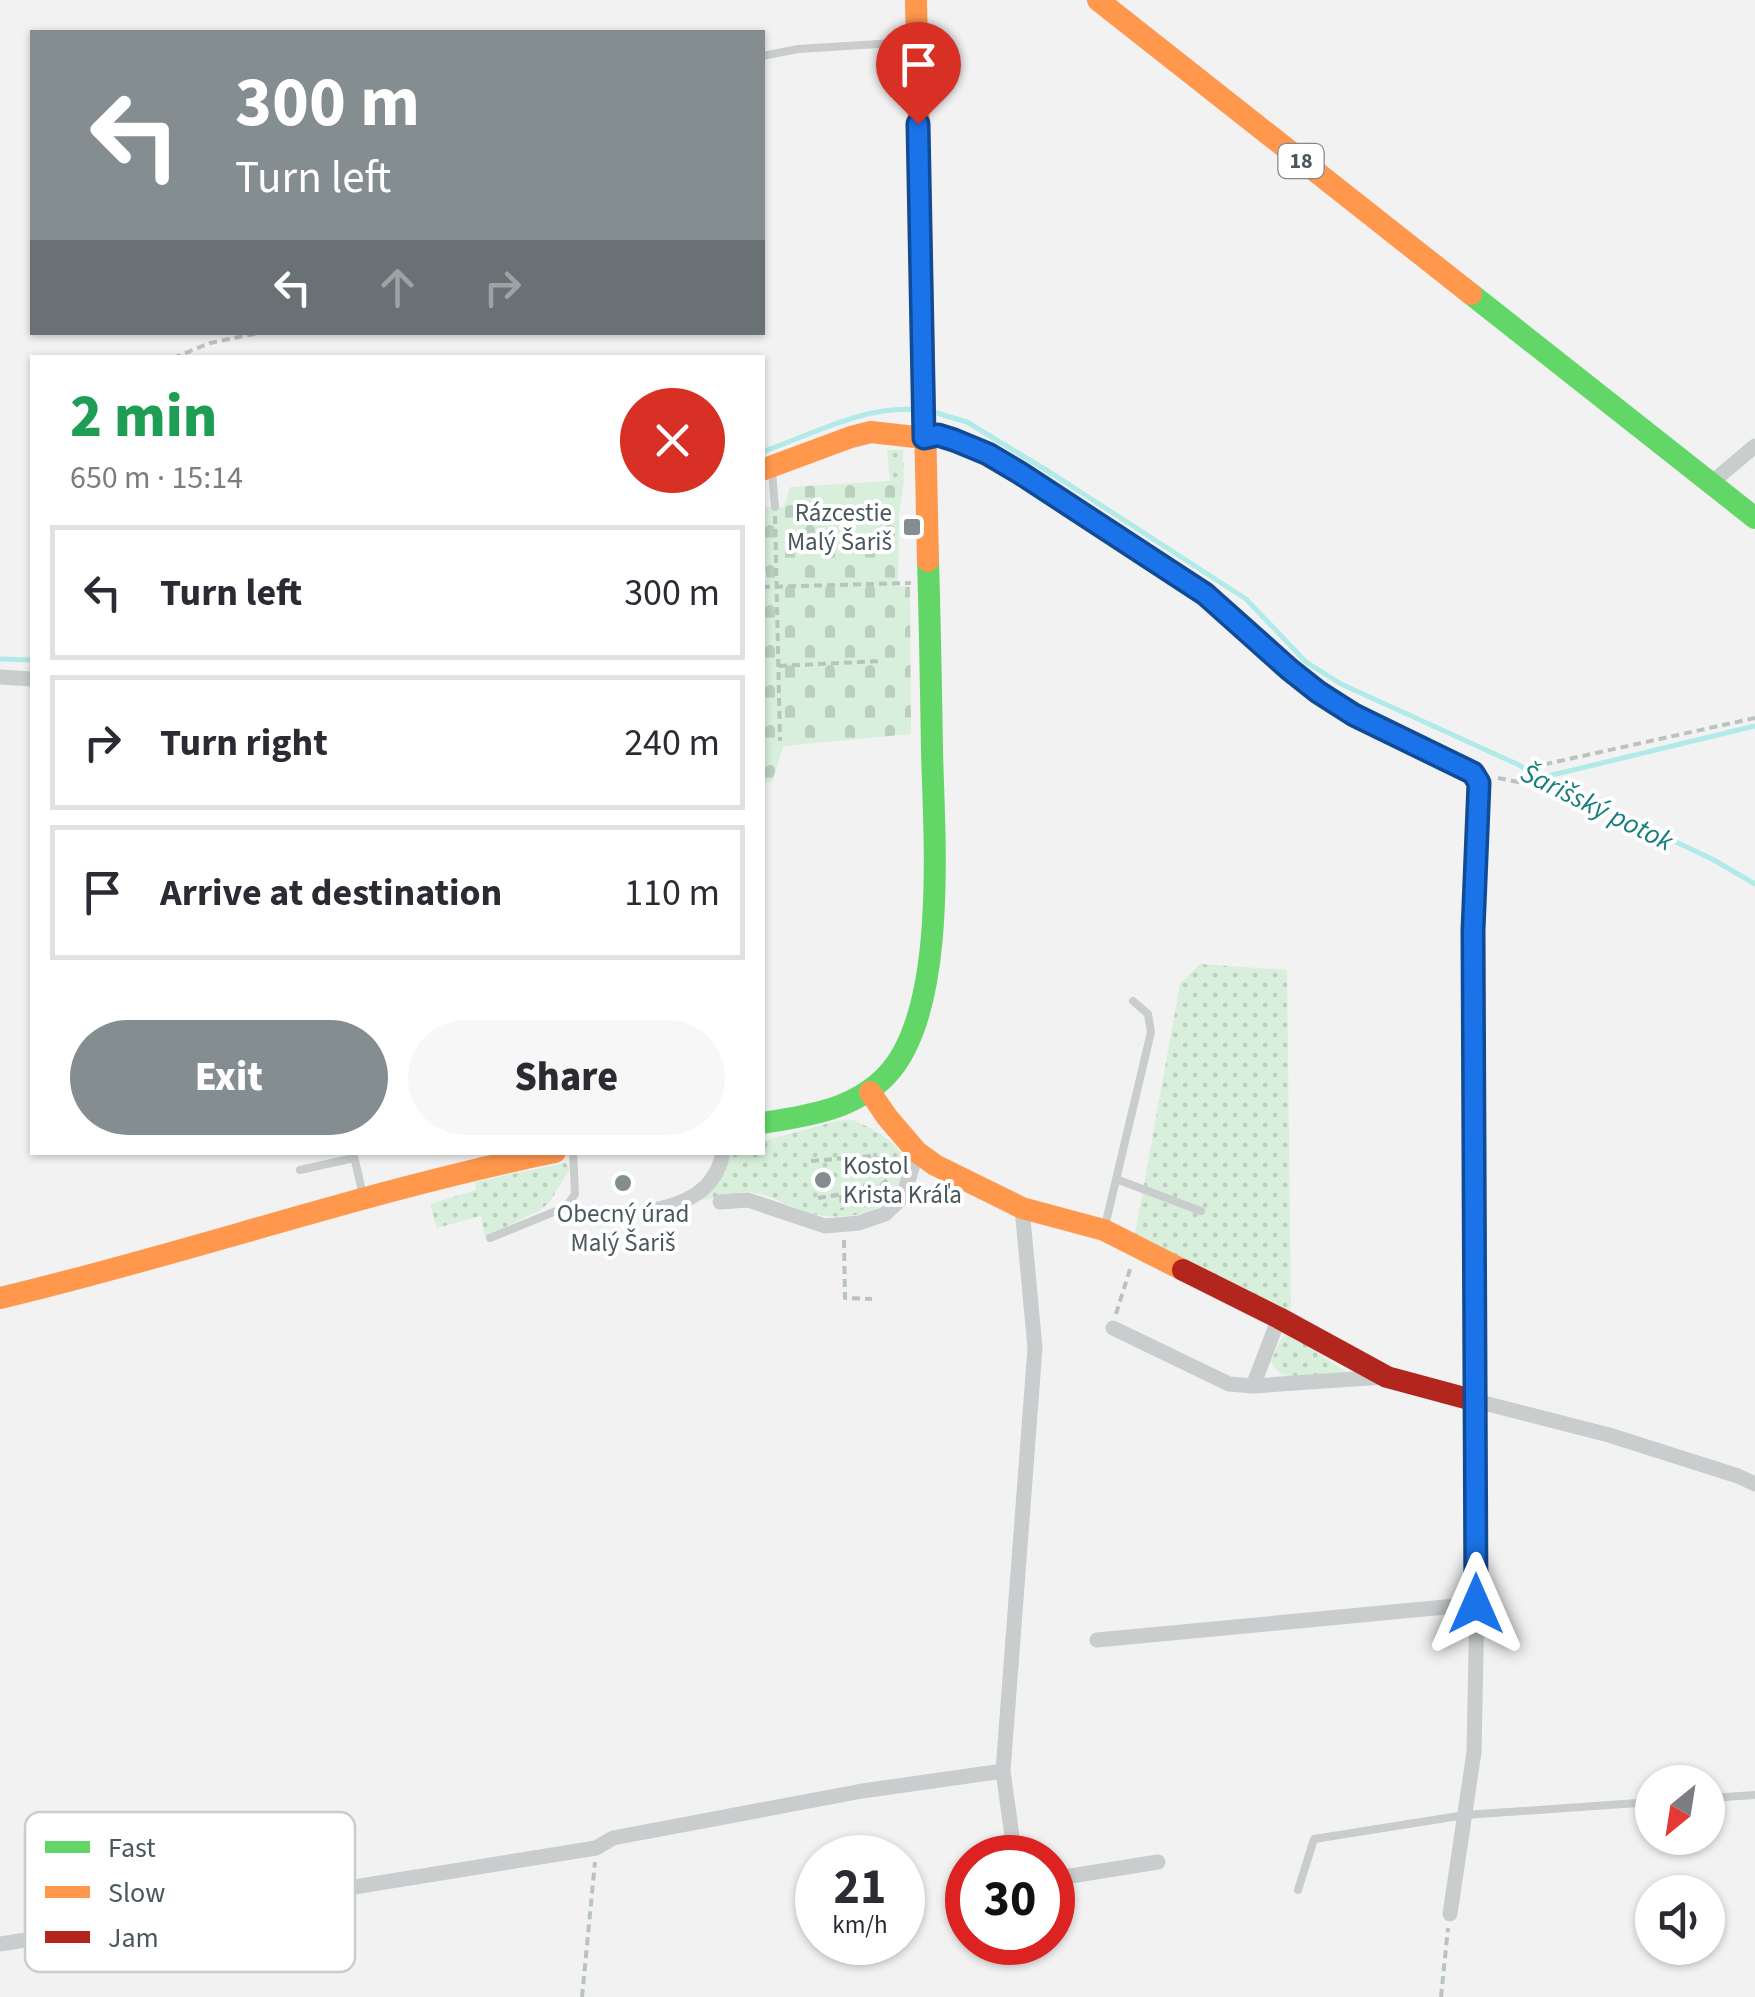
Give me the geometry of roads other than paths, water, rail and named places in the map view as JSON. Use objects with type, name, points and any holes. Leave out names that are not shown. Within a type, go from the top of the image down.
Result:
[{"type":"street","points":[[765,1122],[851,1102],[870,1092],[902,1055],[918,1021],[924,994],[935,870],[916,0]]},
{"type":"street","name":"18","points":[[1098,0],[1755,518]]},
{"type":"street","points":[[767,468],[871,432],[924,431],[988,454],[1205,594],[1318,692],[1354,715],[1473,773],[1479,783],[1473,930],[1474,1752],[1450,1914]]},
{"type":"street","points":[[1711,483],[1755,446]]},
{"type":"street","points":[[0,677],[30,679]]},
{"type":"street","points":[[870,1092],[914,1160],[935,1165],[1022,1208],[1104,1230],[1387,1377],[1609,1435],[1755,1484]]},
{"type":"street","points":[[0,1298],[72,1282],[482,1167],[540,1155]]},
{"type":"street","points":[[649,1210],[687,1202],[704,1188],[721,1164],[722,1155]]},
{"type":"street","points":[[720,1202],[748,1200],[826,1226],[859,1223],[885,1214],[903,1196],[914,1160]]},
{"type":"street","points":[[1013,1835],[1003,1771],[1035,1348],[1022,1208]]},
{"type":"street","points":[[1253,1386],[1279,1318]]},
{"type":"street","points":[[1113,1328],[1228,1384],[1253,1386],[1387,1377]]},
{"type":"street","points":[[1097,1640],[1476,1604]]},
{"type":"street","points":[[355,1887],[596,1848],[613,1838],[843,1794],[1003,1771]]},
{"type":"street","points":[[1075,1875],[1158,1862]]},
{"type":"street","points":[[0,1944],[25,1940]]},
{"type":"lane","points":[[765,55],[798,49],[916,42]]},
{"type":"lane","points":[[767,468],[775,506]]},
{"type":"lane","points":[[1104,1230],[1151,1032],[1148,1014],[1133,1001]]},
{"type":"lane","points":[[300,1170],[353,1155],[364,1199]]},
{"type":"lane","points":[[490,1238],[566,1207],[575,1194],[573,1155]]},
{"type":"lane","points":[[1116,1179],[1200,1212]]},
{"type":"lane","points":[[1725,1797],[1755,1795]]},
{"type":"lane","points":[[1298,1890],[1314,1839],[1465,1814],[1635,1803]]},
{"type":"waterway","name":"Šarišský potok","points":[[765,451],[859,416],[919,410]]},
{"type":"waterway","name":"Šarišský potok","points":[[930,411],[967,422],[1246,599],[1306,662],[1341,684],[1519,765],[1755,884]]},
{"type":"waterway","name":"Šarišský potok","points":[[0,659],[30,660]]},
{"type":"waterway","points":[[1544,777],[1755,726]]},
{"type":"place","name":"Rázcestie Malý Šariš","points":[[912,527]]},
{"type":"place","name":"Kostol Krista Kráľa","points":[[823,1180]]},
{"type":"place","name":"Obecný úrad Malý Šariš","points":[[623,1183]]}]
